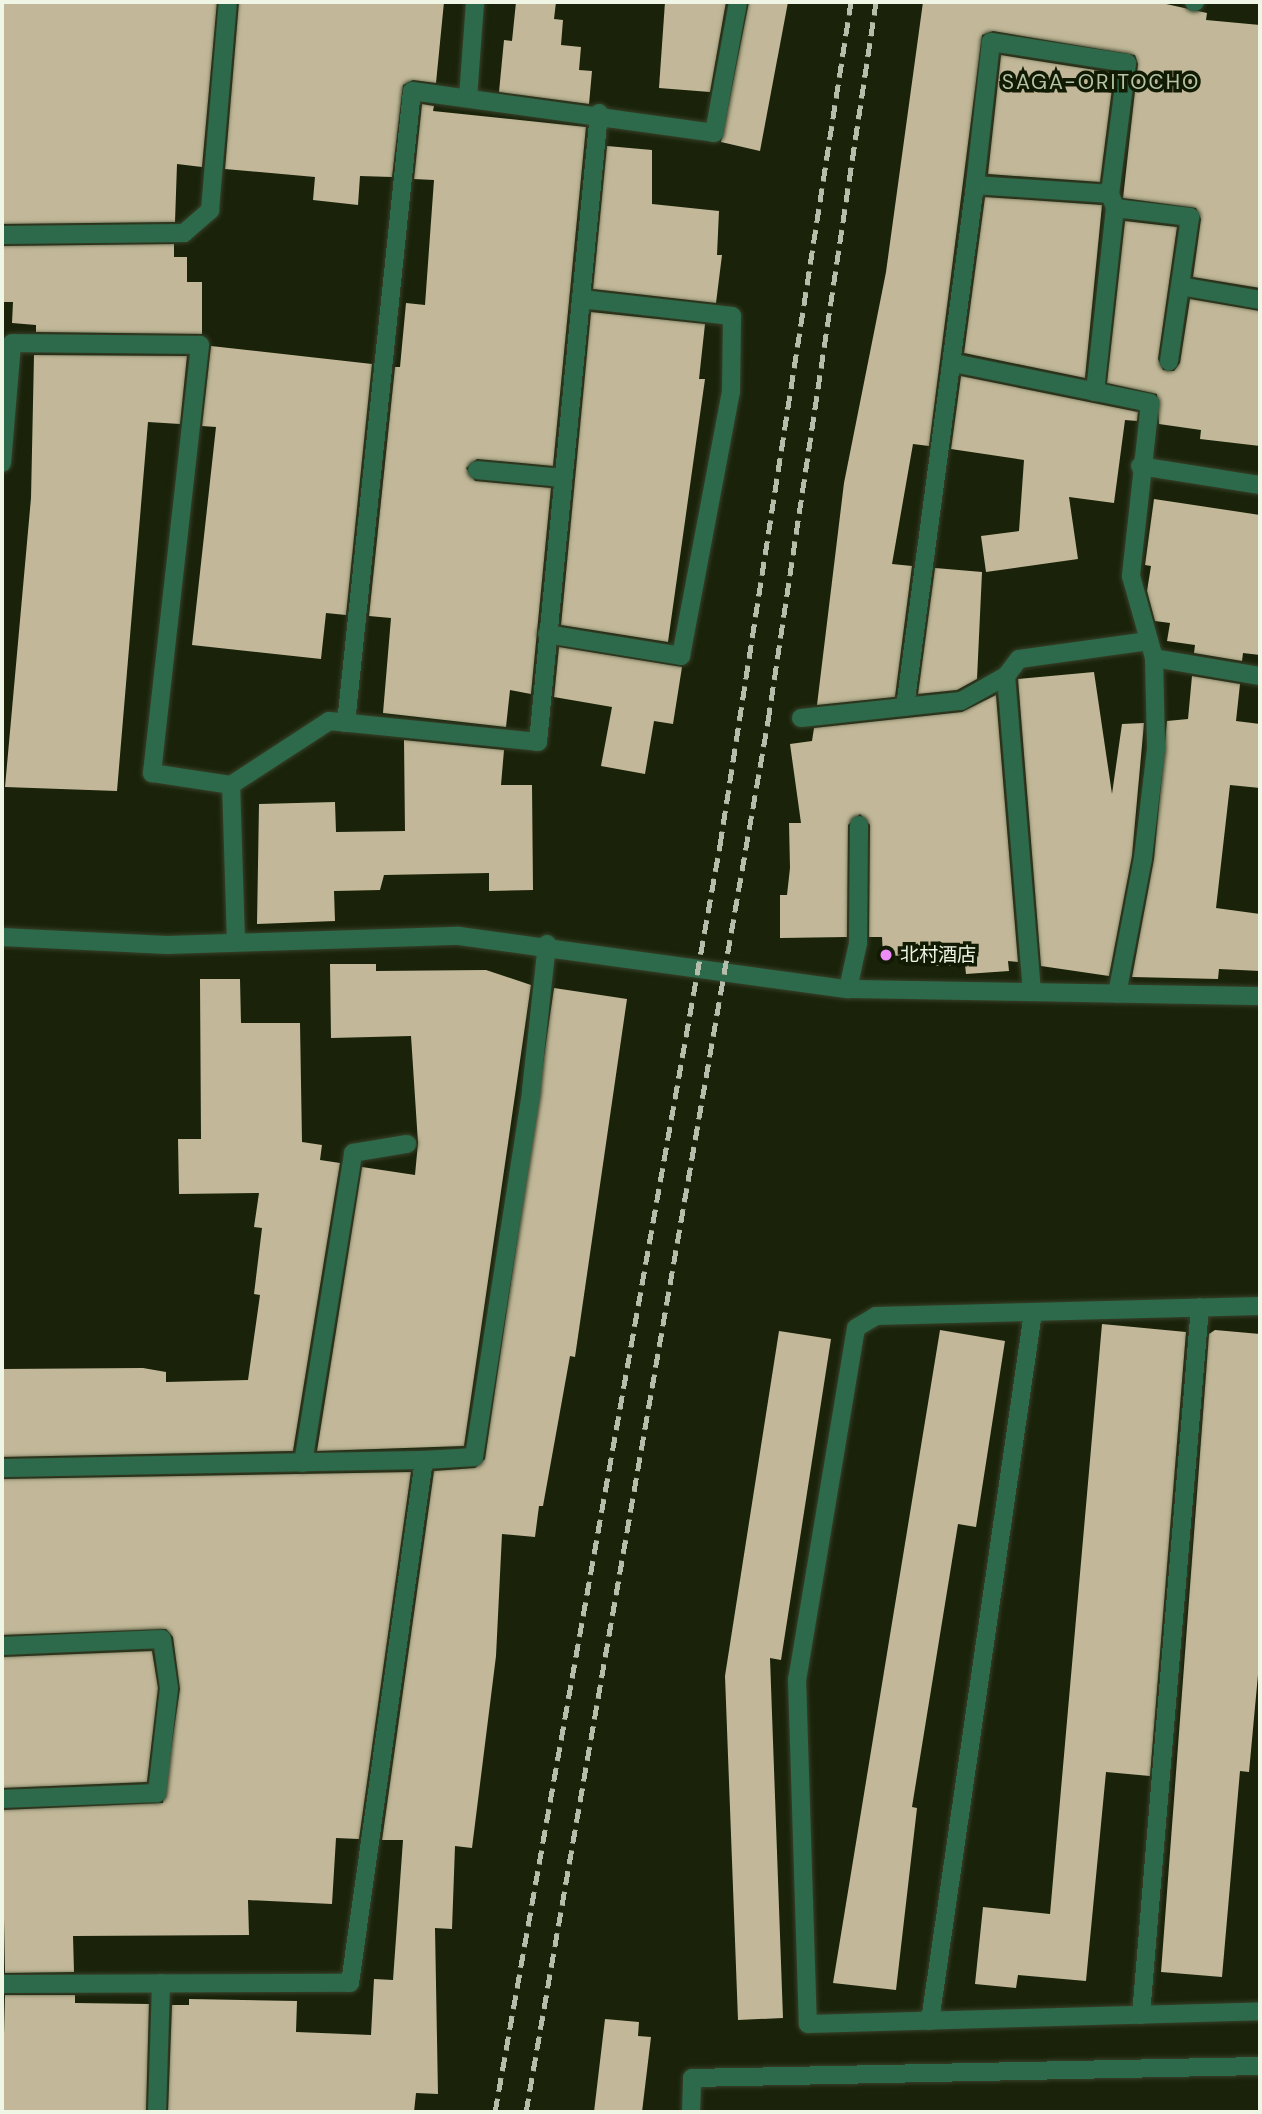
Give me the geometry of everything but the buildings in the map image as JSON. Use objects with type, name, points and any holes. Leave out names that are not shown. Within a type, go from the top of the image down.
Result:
[{"type":"street","points":[[2,235],[184,233],[210,210],[228,2]]},
{"type":"street","points":[[468,97],[475,2]]},
{"type":"street","points":[[337,722],[412,91],[599,113],[714,133],[738,2]]},
{"type":"street","points":[[905,707],[954,363],[991,42],[1127,63],[1095,392]]},
{"type":"street","points":[[2,463],[12,342],[200,345],[152,773],[231,785],[337,722],[537,743],[599,113]]},
{"type":"street","points":[[975,185],[1113,201],[1190,217],[1169,361]]},
{"type":"street","points":[[1180,286],[1260,300]]},
{"type":"street","points":[[547,634],[681,656],[731,391],[732,316],[580,299]]},
{"type":"street","points":[[954,363],[1150,403],[1140,466],[1130,576],[1151,650],[1153,788],[1117,994]]},
{"type":"street","points":[[1140,466],[1260,485]]},
{"type":"street","points":[[477,470],[563,478]]},
{"type":"street","points":[[801,718],[961,701],[1006,676],[1019,659],[1151,650],[1260,676]]},
{"type":"street","points":[[1006,676],[1032,992]]},
{"type":"street","points":[[231,785],[236,942]]},
{"type":"street","points":[[848,989],[858,943],[859,825]]},
{"type":"street","points":[[2,937],[167,945],[460,936],[547,944],[848,989],[1260,996]]},
{"type":"street","points":[[2,1468],[474,1457],[531,1091],[547,944]]},
{"type":"street","points":[[303,1463],[353,1153],[407,1144]]},
{"type":"street","points":[[1260,1306],[876,1316],[856,1328],[797,1679],[808,2024],[1260,2011]]},
{"type":"street","points":[[1141,2015],[1200,1307]]},
{"type":"street","points":[[930,2021],[1032,1312]]},
{"type":"street","points":[[2,1984],[350,1983],[424,1460]]},
{"type":"street","points":[[2,1646],[162,1639],[169,1688],[157,1793],[2,1799]]},
{"type":"street","points":[[157,2112],[161,1983]]},
{"type":"street","points":[[691,2112],[692,2078],[1260,2066]]},
{"type":"railway","points":[[495,2112],[720,845],[851,2]]},
{"type":"railway","points":[[526,2112],[768,721],[876,2]]},
{"type":"place","name":"北村酒店","points":[[886,955]]},
{"type":"district","name":"SAGA-ORITOCHO","points":[[1101,82]]}]
